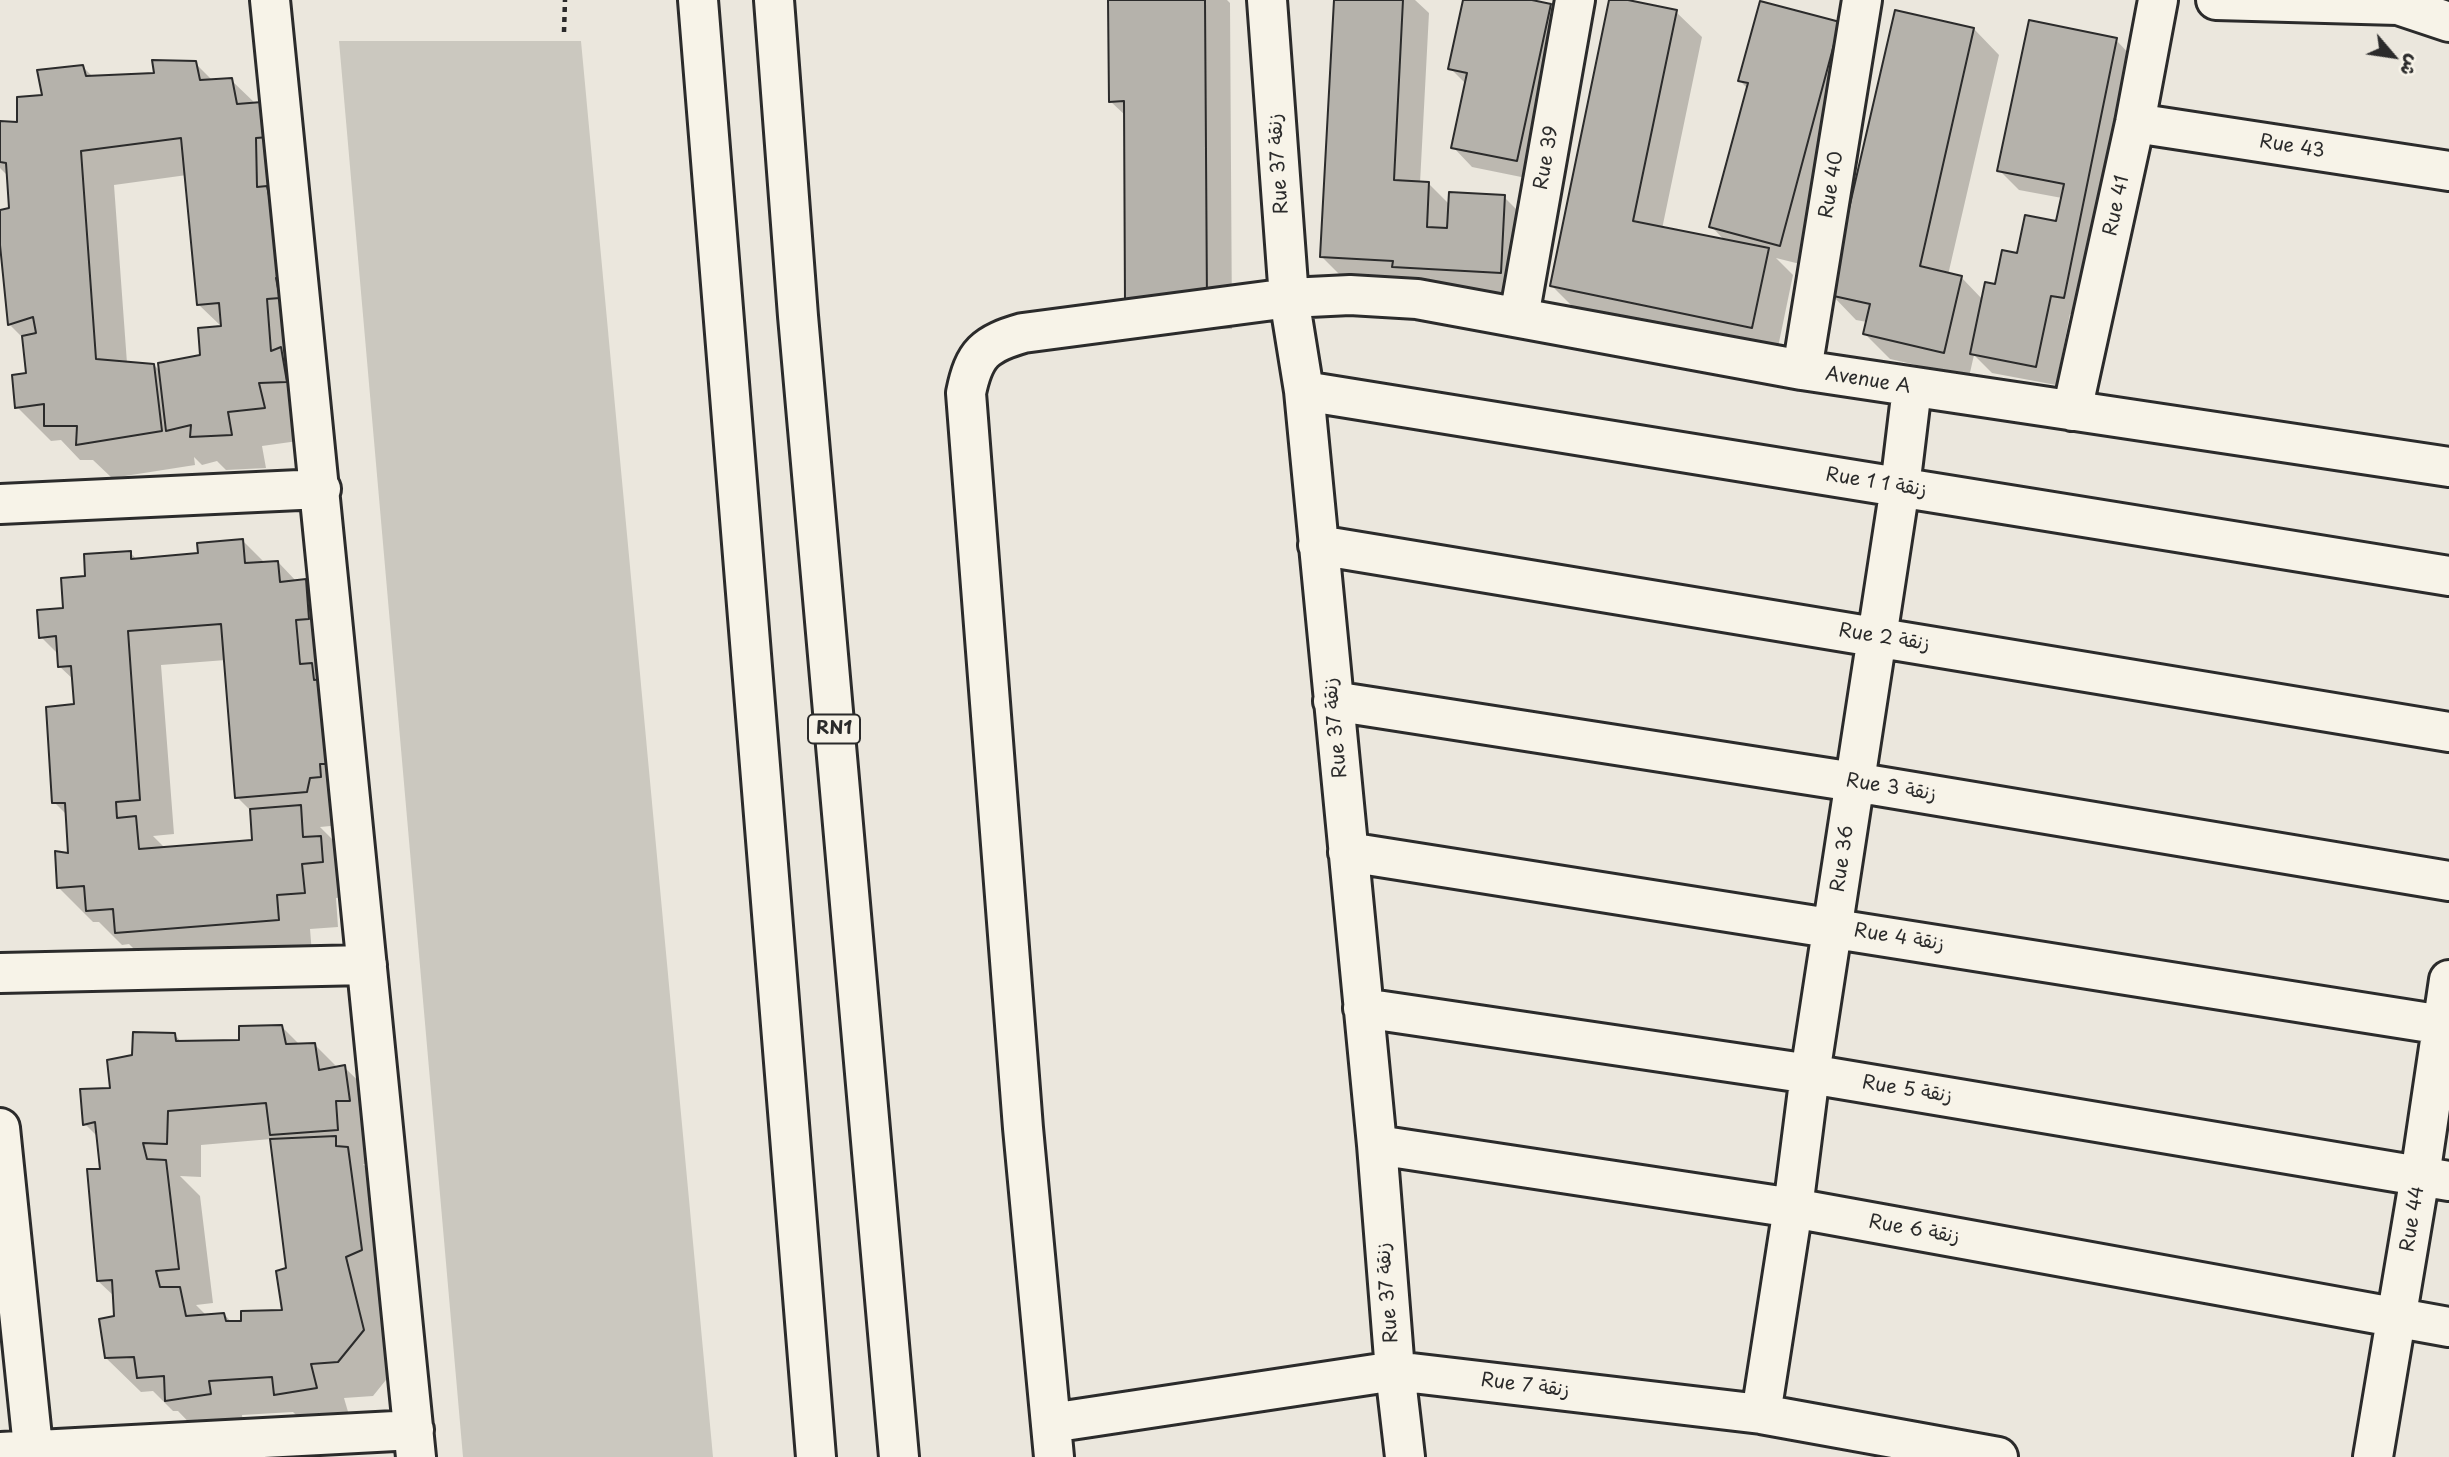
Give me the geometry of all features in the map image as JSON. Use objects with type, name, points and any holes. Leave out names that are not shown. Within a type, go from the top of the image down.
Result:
[{"type":"main road","points":[[0,1128],[23,1454],[415,1444],[270,0]]},
{"type":"main road","points":[[698,0],[816,1457]]},
{"type":"main road","name":"RN1","points":[[774,0],[798,316],[899,1457]]},
{"type":"main road","name":"Rue 37 زنقة","points":[[1267,0],[1289,298],[1304,391],[1405,1457]]},
{"type":"main road","name":"Rue 39","points":[[1519,317],[1575,0]]},
{"type":"main road","name":"Rue 40","points":[[1802,370],[1862,0]]},
{"type":"main road","name":"Rue 41","points":[[2072,411],[2135,123],[2158,0]]},
{"type":"main road","points":[[2216,0],[2400,2],[2449,22]]},
{"type":"main road","name":"Rue 43","points":[[2135,123],[2449,171]]},
{"type":"main road","name":"Avenue A","points":[[1053,1440],[1023,1128],[966,393],[971,370],[982,351],[999,341],[1023,333],[1289,298],[1350,295],[1417,299],[1912,388],[2449,467]]},
{"type":"main road","name":"Rue 36","points":[[1760,1414],[1878,637],[1912,388]]},
{"type":"main road","name":"Rue 1 زنقة 1","points":[[1304,391],[2449,576]]},
{"type":"main road","points":[[0,504],[321,489]]},
{"type":"main road","name":"Rue 2 زنقة","points":[[1318,545],[2449,732]]},
{"type":"main road","name":"Rue 3 زنقة","points":[[1333,701],[1854,782],[2449,881]]},
{"type":"main road","name":"Rue 4 زنقة","points":[[1348,852],[2446,1026]]},
{"type":"main road","points":[[0,973],[367,965]]},
{"type":"main road","name":"Rue 44","points":[[2373,1457],[2397,1318],[2435,1178],[2449,980]]},
{"type":"main road","name":"Rue 5 زنقة","points":[[1363,1008],[1810,1074],[2435,1178]]},
{"type":"main road","name":"Rue 6 زنقة","points":[[1377,1145],[1793,1208],[2449,1327]]},
{"type":"main road","name":"Rue 7 زنقة","points":[[1053,1440],[1395,1371],[1760,1414],[1998,1457]]},
{"type":"path","points":[[564,32],[565,0]]},
{"type":"shaded area","points":[[339,41],[581,41],[713,1457],[463,1457]]},
{"type":"building","points":[[1108,0],[1205,0],[1207,304],[1125,305],[1124,101],[1109,102]]},
{"type":"building","points":[[1334,0],[1403,0],[1394,180],[1429,182],[1427,227],[1447,228],[1449,192],[1505,195],[1501,273],[1392,267],[1393,261],[1320,257]]},
{"type":"building","points":[[1463,0],[1532,0],[1551,4],[1517,161],[1451,148],[1467,73],[1448,69]]},
{"type":"building","points":[[1609,0],[1628,0],[1677,10],[1633,221],[1769,248],[1752,328],[1550,286]]},
{"type":"building","points":[[1760,1],[1840,22],[1780,246],[1709,227],[1748,83],[1738,81]]},
{"type":"building","points":[[1895,10],[1974,28],[1920,266],[1962,276],[1944,353],[1863,334],[1870,304],[1829,295]]},
{"type":"building","points":[[2029,20],[2117,38],[2064,298],[2051,296],[2036,367],[1970,354],[1985,282],[1995,284],[2002,250],[2017,253],[2025,215],[2056,221],[2064,184],[1997,171]]},
{"type":"building","points":[[152,60],[196,61],[200,80],[232,78],[237,104],[262,102],[269,137],[256,138],[257,187],[267,186],[286,276],[276,278],[280,298],[267,299],[271,351],[281,347],[287,382],[259,383],[265,408],[228,412],[232,435],[190,437],[191,425],[166,431],[158,363],[200,355],[198,328],[221,326],[219,303],[197,305],[181,138],[81,151],[96,359],[154,364],[162,431],[76,445],[77,426],[44,426],[44,404],[15,408],[12,375],[26,373],[22,336],[36,333],[33,317],[8,325],[0,245],[0,210],[9,208],[6,163],[0,162],[0,121],[17,122],[17,97],[42,95],[37,70],[83,65],[86,76],[154,73]]},
{"type":"building","points":[[243,539],[245,563],[278,561],[280,582],[306,579],[309,619],[296,620],[300,664],[312,663],[314,680],[323,679],[330,764],[320,764],[321,777],[310,778],[307,792],[235,798],[221,624],[128,631],[140,800],[116,802],[117,818],[136,816],[139,849],[252,840],[250,809],[301,805],[303,837],[321,836],[323,862],[302,864],[305,893],[277,895],[279,920],[115,933],[113,909],[86,911],[84,886],[57,888],[55,851],[68,853],[65,803],[52,803],[46,707],[74,704],[71,666],[58,667],[56,636],[39,638],[37,610],[63,608],[61,578],[85,576],[84,554],[131,551],[131,559],[198,553],[197,543]]},
{"type":"building","points":[[282,1025],[286,1044],[315,1043],[319,1070],[345,1065],[350,1101],[336,1101],[338,1130],[270,1135],[266,1103],[168,1111],[167,1144],[143,1143],[147,1159],[166,1160],[179,1269],[156,1271],[160,1287],[180,1287],[186,1316],[224,1313],[226,1321],[241,1321],[241,1311],[282,1310],[276,1271],[286,1268],[270,1139],[336,1136],[336,1146],[348,1147],[362,1250],[346,1257],[364,1330],[338,1362],[311,1364],[317,1388],[274,1395],[272,1377],[209,1381],[211,1394],[165,1401],[164,1376],[137,1378],[134,1357],[105,1358],[99,1319],[114,1316],[112,1280],[97,1281],[87,1169],[100,1169],[95,1122],[83,1125],[80,1089],[110,1088],[107,1060],[132,1055],[133,1032],[175,1033],[176,1041],[239,1040],[239,1026]]}]
